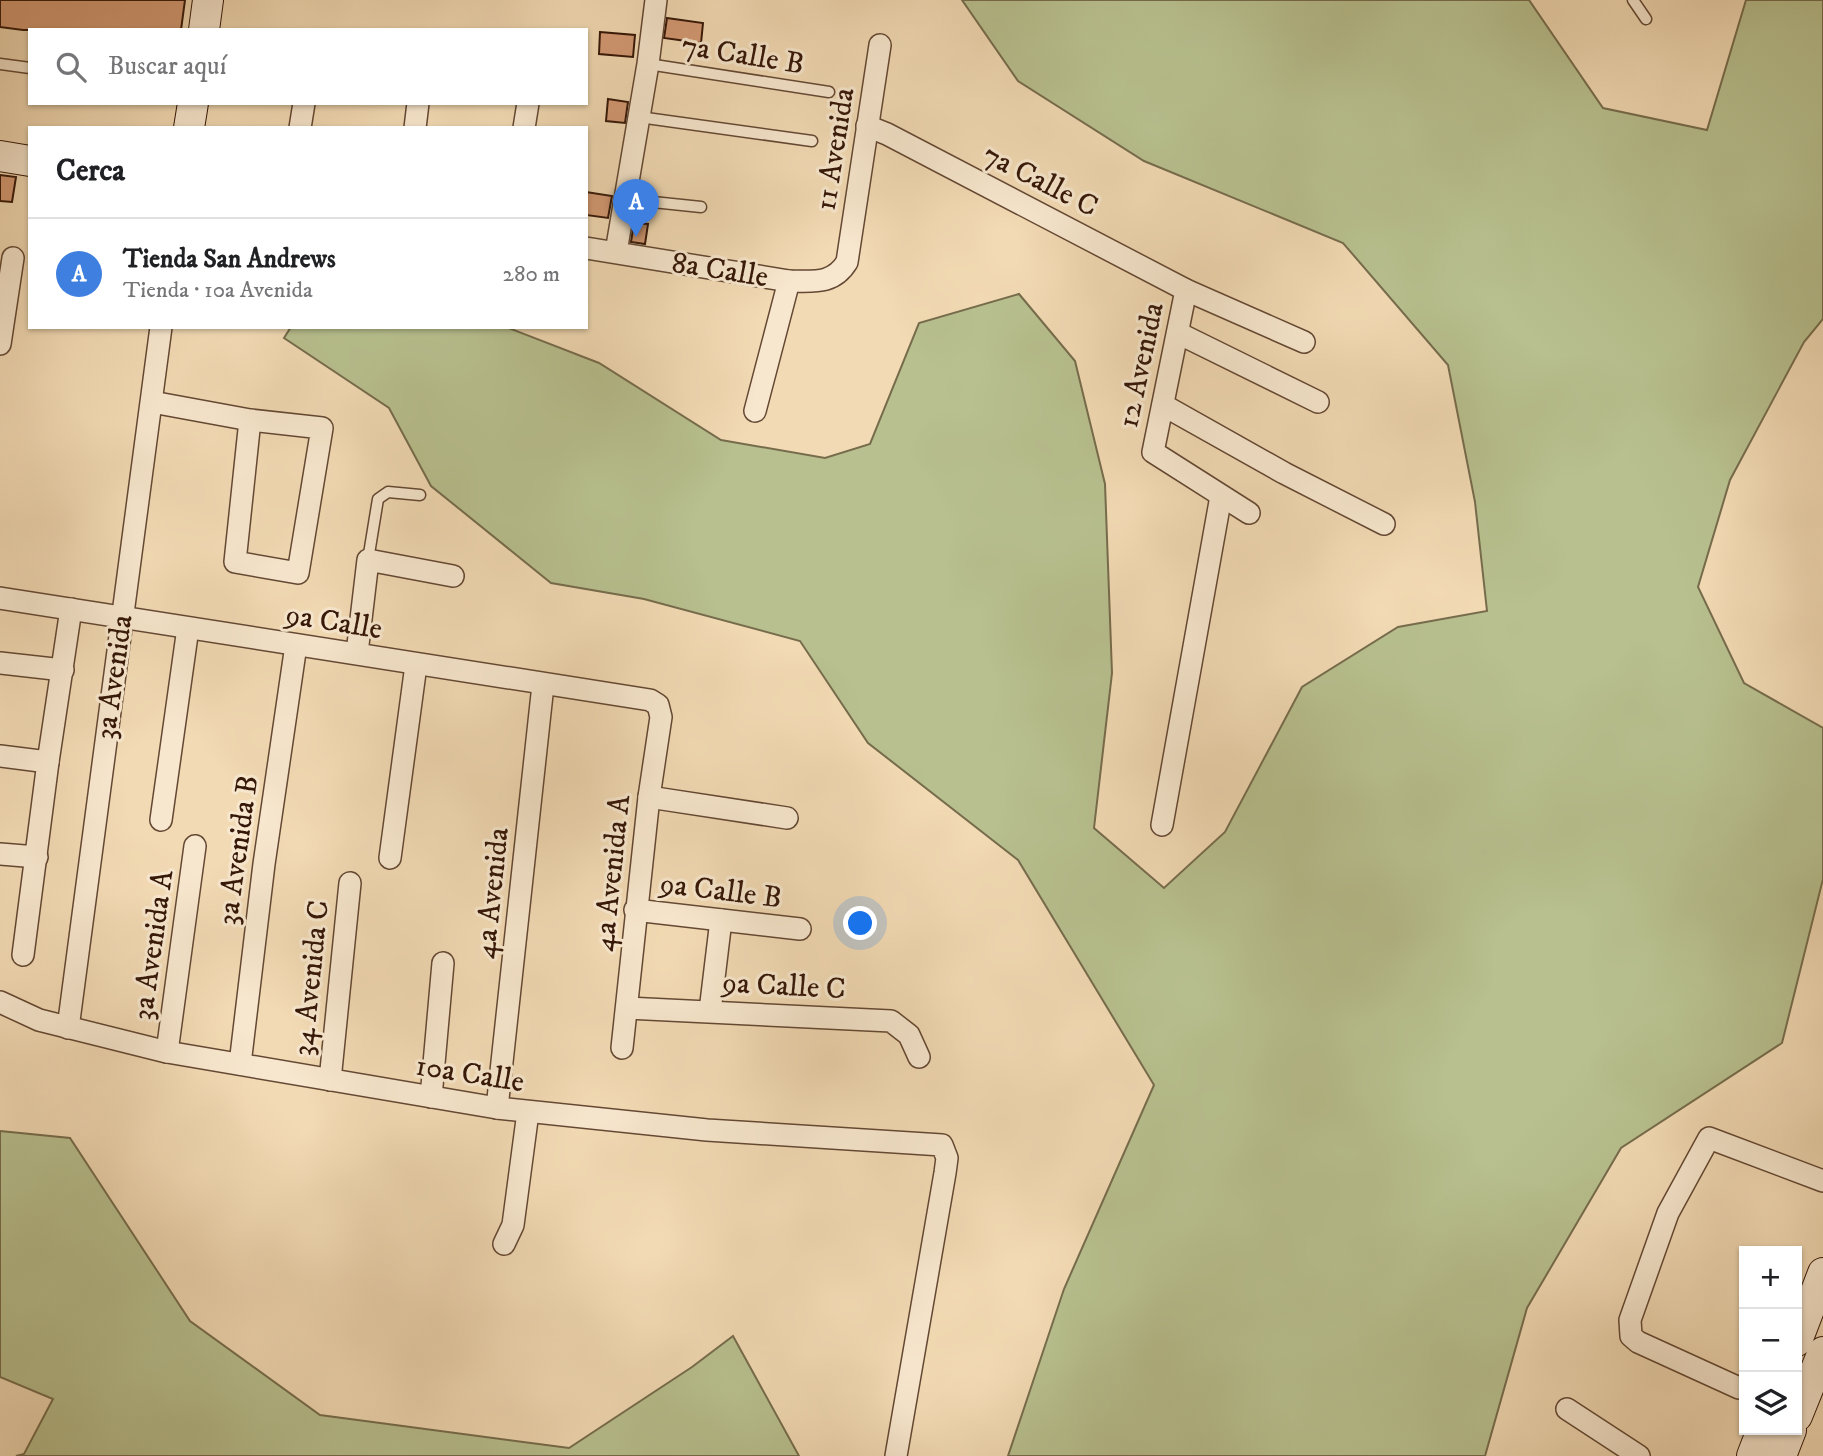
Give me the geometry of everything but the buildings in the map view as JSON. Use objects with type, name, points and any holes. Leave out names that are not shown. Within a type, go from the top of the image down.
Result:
[{"type":"street","points":[[204,28],[208,0]]},
{"type":"street","points":[[616,252],[648,64],[656,0]]},
{"type":"street","name":"11 Avenida","points":[[847,262],[880,45]]},
{"type":"street","points":[[189,126],[193,105]]},
{"type":"street","points":[[300,126],[304,105]]},
{"type":"street","points":[[415,126],[418,105]]},
{"type":"street","points":[[524,126],[528,105]]},
{"type":"street","name":"7a Calle C","points":[[867,127],[887,134],[1186,290],[1304,342]]},
{"type":"street","points":[[0,156],[28,161]]},
{"type":"street","name":"8a Calle","points":[[588,248],[789,281],[823,281],[840,274],[847,262]]},
{"type":"street","points":[[0,344],[13,258]]},
{"type":"street","points":[[755,411],[789,281]]},
{"type":"street","name":"12 Avenida","points":[[1186,290],[1153,452],[1221,496]]},
{"type":"street","name":"3a Avenida","points":[[68,1028],[161,329]]},
{"type":"street","points":[[1178,333],[1318,402]]},
{"type":"street","points":[[152,402],[250,420],[322,428],[298,573],[235,562],[250,420]]},
{"type":"street","points":[[1163,405],[1284,473],[1384,524]]},
{"type":"street","points":[[1162,825],[1221,496],[1249,513]]},
{"type":"street","points":[[357,653],[368,560],[453,576]]},
{"type":"street","name":"9a Calle","points":[[0,598],[650,700],[659,705]]},
{"type":"street","points":[[23,955],[71,609]]},
{"type":"street","points":[[161,820],[188,628]]},
{"type":"street","name":"3a Avenida B","points":[[240,1064],[264,864],[296,645]]},
{"type":"street","points":[[0,663],[63,670]]},
{"type":"street","points":[[390,858],[416,665]]},
{"type":"street","name":"4a Avenida","points":[[497,1108],[543,685]]},
{"type":"street","name":"4a Avenida A","points":[[622,1048],[635,910],[661,718],[659,705]]},
{"type":"street","points":[[0,756],[48,762]]},
{"type":"street","points":[[649,797],[788,818]]},
{"type":"street","name":"3a Avenida A","points":[[167,1052],[195,846]]},
{"type":"street","points":[[0,853],[37,857]]},
{"type":"street","name":"34 Avenida C","points":[[330,1080],[350,883]]},
{"type":"street","name":"9a Calle B","points":[[635,910],[800,929]]},
{"type":"street","points":[[709,1011],[721,920]]},
{"type":"street","points":[[431,1097],[443,963]]},
{"type":"street","name":"10a Calle","points":[[0,1002],[39,1020],[167,1052],[497,1108],[707,1130],[942,1145],[947,1158],[945,1173],[896,1456]]},
{"type":"street","name":"9a Calle C","points":[[627,1008],[891,1021],[909,1035],[919,1057]]},
{"type":"street","points":[[504,1244],[513,1226],[528,1112]]},
{"type":"street","points":[[1739,1388],[1638,1342],[1631,1336],[1630,1321],[1668,1213],[1709,1138],[1823,1181]]},
{"type":"street","points":[[1802,1327],[1823,1273]]},
{"type":"street","points":[[1802,1404],[1823,1352]]},
{"type":"street","points":[[1567,1409],[1639,1456]]},
{"type":"street","points":[[1752,1456],[1760,1435]]},
{"type":"street","points":[[1781,1456],[1789,1435]]},
{"type":"lane","points":[[1633,0],[1646,19]]},
{"type":"lane","points":[[0,64],[28,68]]},
{"type":"lane","name":"7a Calle B","points":[[648,64],[830,92]]},
{"type":"lane","points":[[639,117],[812,141]]},
{"type":"lane","points":[[624,199],[701,207]]},
{"type":"lane","points":[[368,560],[378,499],[388,492],[420,495]]},
{"type":"green space","points":[[962,0],[1529,0],[1603,108],[1707,130],[1746,0],[1823,0],[1823,319],[1804,342],[1730,480],[1698,587],[1744,683],[1823,728],[1823,879],[1782,1043],[1621,1148],[1527,1308],[1485,1456],[1008,1456],[1064,1289],[1154,1085],[1018,860],[868,743],[800,641],[644,599],[551,583],[431,486],[389,408],[284,338],[290,329],[511,329],[599,363],[721,440],[825,458],[870,444],[919,323],[1019,294],[1075,361],[1105,484],[1112,673],[1094,828],[1164,888],[1225,832],[1302,687],[1398,627],[1487,611],[1475,502],[1448,365],[1343,243],[1144,161],[1018,81]]},
{"type":"green space","points":[[0,1131],[70,1138],[190,1321],[320,1415],[569,1448],[692,1367],[733,1336],[799,1456],[16,1456],[24,1454],[53,1399],[0,1377]]},
{"type":"place","name":"Tienda San Andrews","points":[[636,237]]}]
